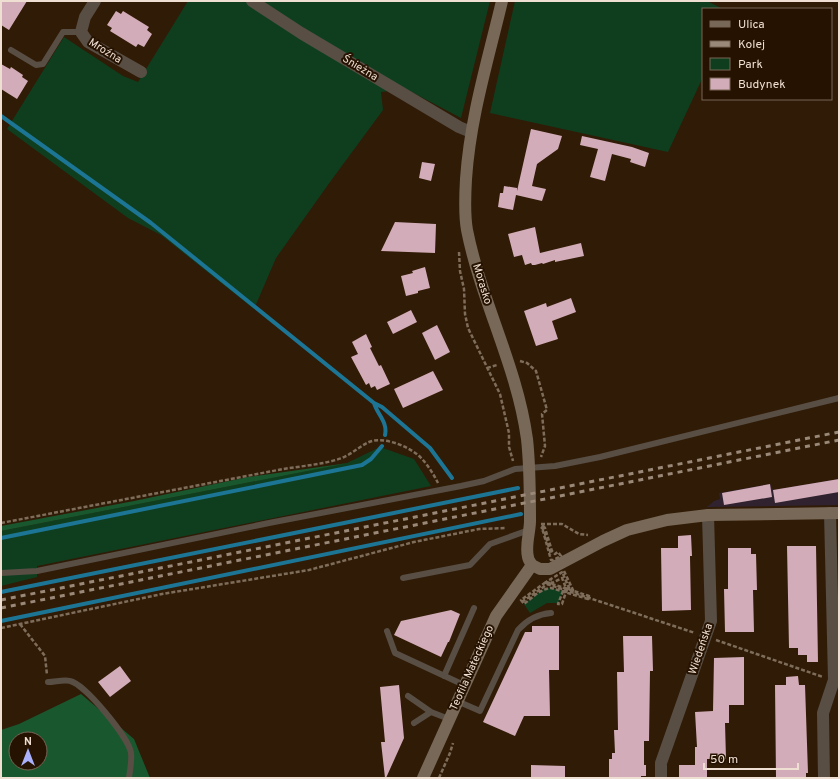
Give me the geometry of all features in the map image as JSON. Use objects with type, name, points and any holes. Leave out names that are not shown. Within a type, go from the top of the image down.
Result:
[{"type":"street","name":"Mroźna","points":[[95,1],[85,18],[81,32],[88,42],[141,72]]},
{"type":"street","name":"Śnieżna","points":[[252,1],[314,41],[459,127],[471,132]]},
{"type":"street","name":"Morasko","points":[[502,1],[471,132],[465,194],[467,229],[475,263],[516,387],[523,416],[527,440],[528,467],[528,557],[532,565]]},
{"type":"street","points":[[532,565],[540,569],[550,569],[627,530],[667,520],[708,515],[834,513],[834,680],[823,713],[824,778]]},
{"type":"street","name":"Wiedeńska","points":[[661,778],[660,763],[711,621],[708,515]]},
{"type":"street","name":"Teofila Mateckiego","points":[[423,778],[496,616],[532,565]]},
{"type":"lane","points":[[11,50],[36,65],[43,64],[63,32],[81,32]]},
{"type":"lane","points":[[1,573],[37,571],[269,523],[484,481],[515,469],[555,466],[600,457],[839,398]]},
{"type":"lane","points":[[403,578],[470,566],[490,544],[529,530]]},
{"type":"lane","points":[[444,676],[474,608]]},
{"type":"lane","points":[[457,701],[480,711],[518,630],[526,621],[544,613],[551,612]]},
{"type":"lane","points":[[387,631],[394,653],[464,685]]},
{"type":"lane","points":[[48,682],[70,681],[84,689],[98,704],[126,740],[131,753],[129,778]]},
{"type":"lane","points":[[408,696],[431,712],[449,719]]},
{"type":"lane","points":[[414,723],[431,712]]},
{"type":"path","points":[[1,524],[278,470],[322,463],[343,458],[370,441],[387,441],[407,447],[419,456],[434,475],[441,490]]},
{"type":"path","points":[[542,527],[541,529],[543,531],[551,560],[560,556],[558,552],[555,554],[553,553],[545,528],[537,524],[562,524],[579,534],[592,536]]},
{"type":"path","points":[[1,628],[162,594],[309,570],[414,542],[479,529],[498,527],[529,530]]},
{"type":"path","points":[[542,527],[552,558]]},
{"type":"path","points":[[546,583],[552,583],[567,590],[588,599],[589,596],[567,590],[545,588],[524,604],[521,600],[561,572],[567,590],[559,606]]},
{"type":"path","points":[[552,583],[562,578],[567,590]]},
{"type":"path","points":[[546,583],[578,594]]},
{"type":"path","points":[[20,624],[45,656],[48,682]]},
{"type":"shaded area","points":[[839,479],[839,505],[707,507],[714,501],[720,499],[719,493],[770,484],[773,490]]},
{"type":"green space","points":[[188,1],[490,1],[461,118],[406,89],[381,92],[383,110],[276,258],[254,309],[161,235],[128,218],[7,129],[64,37],[123,76],[138,82]]},
{"type":"green space","points":[[515,1],[707,1],[721,8],[702,8],[702,79],[668,152],[490,113]]},
{"type":"green space","points":[[380,447],[414,459],[431,486],[37,566],[37,577],[1,586],[1,531],[347,463]]},
{"type":"green space","points":[[348,463],[1,531],[1,526],[134,501],[248,477]]},
{"type":"green space","points":[[545,588],[563,591],[558,603],[547,603],[530,613],[524,604]]},
{"type":"green space","points":[[81,694],[134,739],[150,778],[1,778],[1,730],[19,724]]},
{"type":"building","points":[[1,1],[27,1],[9,30],[1,25]]},
{"type":"building","points":[[116,11],[121,14],[123,11],[149,27],[147,30],[152,34],[144,47],[138,44],[136,47],[110,31],[112,28],[107,25]]},
{"type":"building","points":[[1,64],[10,69],[11,67],[23,75],[22,77],[28,81],[17,99],[1,89]]},
{"type":"building","points":[[531,129],[562,136],[558,149],[537,164],[532,186],[546,189],[542,201],[516,195],[513,210],[498,207],[500,193],[503,193],[504,186],[517,188],[517,191]]},
{"type":"building","points":[[582,136],[632,147],[649,153],[645,167],[630,162],[631,159],[612,154],[605,181],[590,177],[598,149],[580,145]]},
{"type":"building","points":[[422,162],[435,164],[431,181],[419,178]]},
{"type":"building","points":[[395,222],[436,224],[435,253],[381,251]]},
{"type":"building","points":[[535,227],[540,253],[581,243],[584,256],[555,262],[555,260],[543,264],[532,265],[531,263],[525,265],[522,255],[514,257],[508,234]]},
{"type":"building","points":[[425,267],[430,288],[406,296],[401,276],[413,273],[412,271]]},
{"type":"building","points":[[571,298],[576,312],[552,321],[558,339],[536,346],[524,311],[546,303],[547,307]]},
{"type":"building","points":[[411,310],[417,322],[393,334],[387,322]]},
{"type":"building","points":[[437,325],[450,352],[435,360],[422,333]]},
{"type":"building","points":[[366,334],[372,347],[370,348],[379,366],[381,365],[390,384],[377,390],[375,386],[371,388],[369,383],[366,385],[351,357],[358,354],[352,342]]},
{"type":"building","points":[[433,371],[443,390],[403,408],[394,389]]},
{"type":"building","points":[[839,479],[839,492],[775,503],[773,490]]},
{"type":"building","points":[[770,484],[772,497],[724,505],[722,493]]},
{"type":"building","points":[[691,535],[691,610],[662,611],[661,548],[678,548],[678,536]]},
{"type":"building","points":[[787,546],[816,546],[818,662],[807,662],[807,655],[798,655],[798,648],[789,648]]},
{"type":"building","points":[[728,548],[751,548],[751,554],[756,554],[757,590],[753,590],[754,632],[725,632],[724,589],[728,589]]},
{"type":"building","points":[[451,610],[460,614],[449,642],[441,657],[394,635],[401,621]]},
{"type":"building","points":[[532,626],[559,626],[559,670],[549,670],[550,716],[524,716],[515,736],[483,722],[525,632],[532,632]]},
{"type":"building","points":[[623,636],[652,636],[653,671],[650,671],[649,741],[644,741],[644,765],[646,765],[646,776],[641,776],[641,778],[609,778],[609,759],[612,759],[612,753],[615,753],[614,730],[618,730],[617,672],[624,672]]},
{"type":"building","points":[[744,657],[744,705],[729,705],[729,723],[725,723],[726,759],[707,759],[707,778],[679,778],[679,765],[695,765],[695,747],[697,747],[695,712],[713,711],[714,658]]},
{"type":"building","points":[[120,666],[131,681],[110,697],[98,682]]},
{"type":"building","points":[[798,676],[799,685],[805,685],[808,773],[806,773],[806,778],[776,778],[775,685],[786,685],[786,677]]},
{"type":"building","points":[[399,685],[404,738],[385,778],[381,742],[385,742],[380,687]]},
{"type":"building","points":[[531,765],[565,766],[565,778],[531,778]]},
{"type":"waterway","points":[[1,116],[151,223],[374,403],[382,407],[430,448],[452,478]]},
{"type":"waterway","points":[[374,403],[384,422],[386,430],[385,435]]},
{"type":"waterway","points":[[1,538],[362,465],[371,459],[382,446]]},
{"type":"waterway","points":[[1,592],[518,488]]},
{"type":"waterway","points":[[1,621],[521,514]]},
{"type":"railway","points":[[1,600],[839,432]]},
{"type":"railway","points":[[1,608],[839,440]]}]
